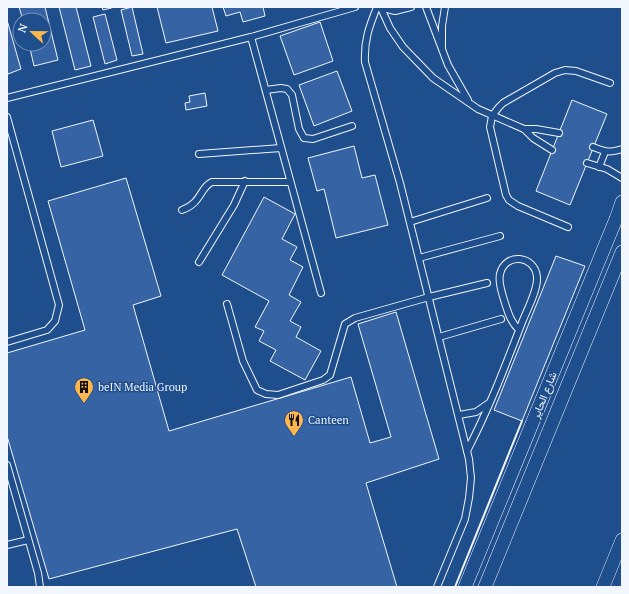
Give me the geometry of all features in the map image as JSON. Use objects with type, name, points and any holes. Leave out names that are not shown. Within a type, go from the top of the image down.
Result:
[{"type":"street","name":"شارع الحاير","points":[[465,587],[622,202]]},
{"type":"street","name":"شارع الحاير","points":[[485,587],[622,252]]},
{"type":"street","points":[[603,587],[621,544]]},
{"type":"lane","points":[[7,98],[251,38],[355,7]]},
{"type":"lane","points":[[379,7],[395,11],[411,7]]},
{"type":"lane","points":[[379,7],[402,47],[433,78],[450,91],[478,109],[524,129],[536,129],[559,133]]},
{"type":"lane","points":[[379,7],[366,37],[365,62],[410,222],[468,451],[471,478],[465,519],[437,587]]},
{"type":"lane","points":[[426,7],[435,28],[442,52],[468,102]]},
{"type":"lane","points":[[442,52],[442,26],[445,7]]},
{"type":"lane","points":[[251,38],[321,293]]},
{"type":"lane","points":[[568,227],[518,206],[509,200],[505,190],[490,127],[492,116],[503,104],[559,71],[576,71],[610,84]]},
{"type":"lane","points":[[266,90],[281,88],[287,89],[292,95],[299,130],[304,138],[314,139],[352,126]]},
{"type":"lane","points":[[7,117],[59,305],[55,321],[47,330],[7,342]]},
{"type":"lane","points":[[524,129],[533,138],[552,150]]},
{"type":"lane","points":[[593,147],[605,152],[612,152],[622,149]]},
{"type":"lane","points":[[199,154],[281,148]]},
{"type":"lane","points":[[599,167],[605,152]]},
{"type":"lane","points":[[587,163],[622,178]]},
{"type":"lane","points":[[182,210],[193,204],[209,183],[214,181],[290,182]]},
{"type":"lane","points":[[199,262],[234,205],[245,181]]},
{"type":"lane","points":[[410,222],[487,198]]},
{"type":"lane","points":[[419,258],[500,236]]},
{"type":"lane","points":[[468,451],[490,402],[519,330],[536,286],[537,274],[533,265],[524,259],[519,258],[509,261],[504,265],[500,275],[500,281],[509,315],[519,330]]},
{"type":"lane","points":[[227,304],[243,361],[257,390],[266,394],[278,395],[323,380],[330,375],[345,324],[354,318],[429,297],[487,283]]},
{"type":"lane","points":[[439,337],[501,319]]},
{"type":"lane","points":[[458,415],[481,410],[490,402]]},
{"type":"lane","points":[[7,465],[38,573],[40,587]]},
{"type":"lane","points":[[7,545],[28,540]]},
{"type":"building","points":[[19,7],[45,7],[46,12],[21,12]]},
{"type":"building","points":[[59,7],[76,7],[91,66],[75,70]]},
{"type":"building","points":[[102,7],[115,7],[103,10]]},
{"type":"building","points":[[132,7],[143,54],[132,56],[121,10]]},
{"type":"building","points":[[157,7],[212,7],[218,31],[166,43]]},
{"type":"building","points":[[223,7],[263,7],[265,16],[243,22],[240,12],[226,16]]},
{"type":"building","points":[[105,14],[117,60],[105,64],[93,17]]},
{"type":"building","points":[[7,20],[12,38],[12,52],[16,52],[21,69],[8,74]]},
{"type":"building","points":[[320,22],[333,61],[294,75],[280,36]]},
{"type":"building","points":[[52,36],[58,60],[34,66],[31,52],[52,52]]},
{"type":"building","points":[[337,71],[352,111],[314,126],[299,85]]},
{"type":"building","points":[[205,93],[207,106],[186,110],[185,103],[190,102],[189,96]]},
{"type":"building","points":[[572,100],[607,114],[570,205],[536,191]]},
{"type":"building","points":[[93,120],[103,156],[61,167],[52,131]]},
{"type":"building","points":[[354,146],[362,178],[375,175],[388,225],[336,238],[324,189],[317,191],[308,158]]},
{"type":"building","name":"beIN Media Group","points":[[126,178],[161,296],[133,305],[169,431],[351,377],[370,443],[391,437],[358,324],[396,312],[439,459],[366,483],[397,587],[256,587],[237,529],[49,579],[7,436],[7,353],[85,330],[48,201]]},
{"type":"building","points":[[264,197],[295,214],[282,239],[297,247],[290,260],[303,267],[289,295],[301,302],[290,321],[301,327],[296,337],[321,351],[305,380],[270,361],[276,350],[259,341],[264,331],[255,327],[269,301],[222,275]]},
{"type":"building","points":[[556,256],[585,266],[522,421],[494,410]]},
{"type":"wall","points":[[455,587],[522,421]]},
{"type":"place","name":"beIN Media Group","points":[[84,404]]},
{"type":"place","name":"Canteen","points":[[294,437]]}]
